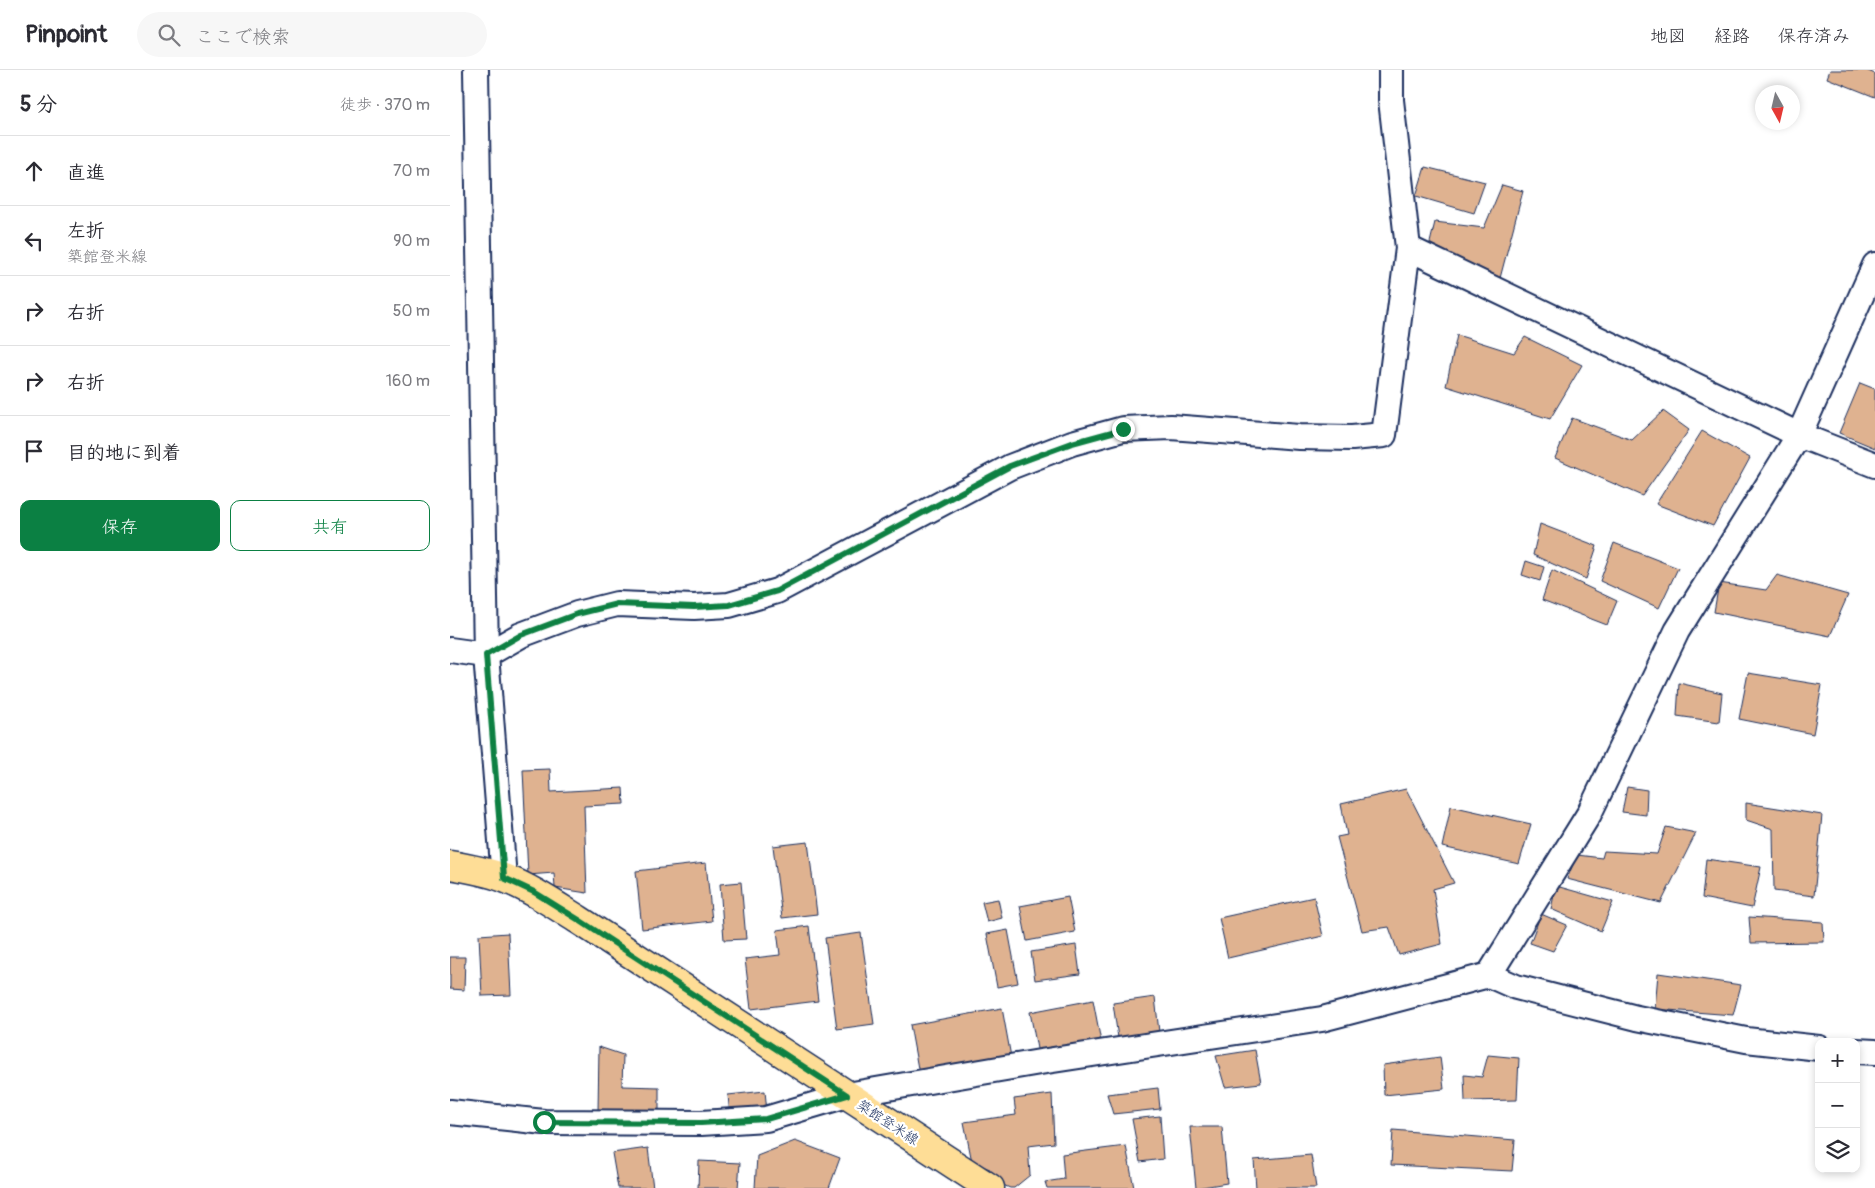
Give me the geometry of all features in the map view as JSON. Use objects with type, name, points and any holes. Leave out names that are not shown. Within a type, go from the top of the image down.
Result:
[{"type":"main road","name":"築館登米線","points":[[450,865],[477,869],[504,878],[534,892],[990,1188]]},
{"type":"street","points":[[476,70],[486,655],[504,878]]},
{"type":"street","points":[[450,650],[486,655],[531,631],[577,614],[617,604],[694,607],[729,605],[777,591],[1010,466],[1072,443],[1123,429],[1171,426],[1299,437],[1352,438],[1384,435],[1408,248],[1391,100],[1391,70]]},
{"type":"street","points":[[1408,248],[1799,435],[1875,465]]},
{"type":"street","points":[[1488,975],[1589,814],[1677,631],[1799,435],[1875,265]]},
{"type":"street","points":[[450,1112],[544,1122],[701,1123],[766,1119],[847,1095],[1040,1062],[1322,1019],[1488,975],[1516,987],[1637,1018],[1746,1040],[1815,1048]]},
{"type":"street","points":[[1860,1051],[1875,1052]]},
{"type":"building","points":[[1830,70],[1866,70],[1875,74],[1875,97],[1827,78]]},
{"type":"building","points":[[1425,167],[1485,182],[1474,213],[1416,196]]},
{"type":"building","points":[[1502,185],[1523,191],[1499,282],[1428,251],[1435,222],[1484,228]]},
{"type":"building","points":[[1457,335],[1514,353],[1525,337],[1582,365],[1550,419],[1446,386]]},
{"type":"building","points":[[1860,383],[1875,389],[1875,448],[1839,433]]},
{"type":"building","points":[[1663,411],[1689,430],[1642,496],[1555,458],[1572,418],[1632,440]]},
{"type":"building","points":[[1702,431],[1750,458],[1713,526],[1656,504]]},
{"type":"building","points":[[1540,524],[1597,546],[1586,579],[1533,555]]},
{"type":"building","points":[[1614,543],[1678,568],[1659,608],[1600,581]]},
{"type":"building","points":[[1526,561],[1544,567],[1540,581],[1522,575]]},
{"type":"building","points":[[1552,570],[1617,601],[1607,625],[1542,600]]},
{"type":"building","points":[[1777,575],[1848,595],[1830,636],[1714,612],[1719,583],[1766,590]]},
{"type":"building","points":[[1748,673],[1822,685],[1813,734],[1739,719]]},
{"type":"building","points":[[1679,683],[1722,693],[1719,722],[1677,716]]},
{"type":"building","points":[[550,769],[551,792],[623,788],[624,804],[584,806],[587,893],[555,888],[554,873],[528,875],[523,770]]},
{"type":"building","points":[[1627,787],[1647,790],[1646,815],[1622,812]]},
{"type":"building","points":[[1406,789],[1454,883],[1433,889],[1442,944],[1399,955],[1389,927],[1362,931],[1337,837],[1347,835],[1341,804]]},
{"type":"building","points":[[1746,803],[1822,815],[1814,896],[1774,891],[1773,829],[1746,820]]},
{"type":"building","points":[[1451,806],[1531,824],[1519,864],[1442,847]]},
{"type":"building","points":[[1666,827],[1696,833],[1661,903],[1567,879],[1577,855],[1602,858],[1604,851],[1657,854]]},
{"type":"building","points":[[808,842],[817,914],[782,918],[773,846]]},
{"type":"building","points":[[1706,859],[1761,867],[1752,908],[1702,898]]},
{"type":"building","points":[[706,863],[712,921],[642,929],[636,871]]},
{"type":"building","points":[[741,882],[746,939],[724,940],[720,884]]},
{"type":"building","points":[[1556,886],[1613,902],[1601,931],[1551,909]]},
{"type":"building","points":[[1068,897],[1075,932],[1027,941],[1020,906]]},
{"type":"building","points":[[1314,897],[1323,936],[1228,958],[1219,918]]},
{"type":"building","points":[[998,899],[1002,918],[987,922],[982,902]]},
{"type":"building","points":[[1541,914],[1567,925],[1553,951],[1530,943]]},
{"type":"building","points":[[1749,917],[1823,922],[1824,942],[1751,943]]},
{"type":"building","points":[[809,926],[818,1001],[751,1009],[745,959],[780,955],[777,930]]},
{"type":"building","points":[[1008,930],[1018,983],[997,987],[987,934]]},
{"type":"building","points":[[508,933],[511,995],[482,996],[479,935]]},
{"type":"building","points":[[861,933],[874,1024],[837,1029],[825,938]]},
{"type":"building","points":[[1076,945],[1080,974],[1035,980],[1031,952]]},
{"type":"building","points":[[450,957],[465,957],[464,990],[450,989]]},
{"type":"building","points":[[1658,973],[1741,985],[1733,1015],[1655,1009]]},
{"type":"building","points":[[1155,997],[1159,1032],[1118,1038],[1113,1003]]},
{"type":"building","points":[[1093,1000],[1101,1042],[1038,1054],[1030,1012]]},
{"type":"building","points":[[1002,1008],[1011,1057],[919,1074],[910,1025]]},
{"type":"building","points":[[599,1047],[623,1055],[622,1086],[659,1087],[659,1113],[598,1112]]},
{"type":"building","points":[[1255,1050],[1261,1083],[1225,1087],[1216,1056]]},
{"type":"building","points":[[1488,1055],[1519,1058],[1517,1100],[1465,1101],[1464,1075],[1482,1077]]},
{"type":"building","points":[[1440,1057],[1444,1089],[1384,1095],[1383,1065]]},
{"type":"building","points":[[1158,1088],[1160,1109],[1113,1114],[1107,1094]]},
{"type":"building","points":[[765,1091],[767,1112],[730,1116],[728,1095]]},
{"type":"building","points":[[1052,1094],[1054,1143],[1028,1146],[1030,1175],[1014,1188],[1010,1188],[992,1180],[990,1169],[972,1162],[964,1122],[1016,1115],[1014,1099]]},
{"type":"building","points":[[1160,1116],[1163,1159],[1140,1162],[1132,1119]]},
{"type":"building","points":[[1190,1127],[1222,1127],[1227,1183],[1196,1188]]},
{"type":"building","points":[[1393,1130],[1515,1140],[1512,1171],[1391,1165]]},
{"type":"building","points":[[795,1141],[840,1158],[829,1188],[755,1188],[757,1156]]},
{"type":"building","points":[[1126,1146],[1134,1188],[1047,1188],[1045,1182],[1064,1179],[1062,1154]]},
{"type":"building","points":[[648,1148],[653,1188],[618,1188],[612,1153]]},
{"type":"building","points":[[1311,1155],[1316,1188],[1256,1188],[1254,1160]]},
{"type":"building","points":[[699,1161],[740,1163],[738,1188],[698,1188]]},
{"type":"route","points":[[544,1122],[701,1123],[766,1119],[847,1095],[579,920],[534,892],[504,878],[486,655],[521,635],[577,614],[617,604],[694,607],[729,605],[777,591],[1010,466],[1072,443],[1123,429]]}]
